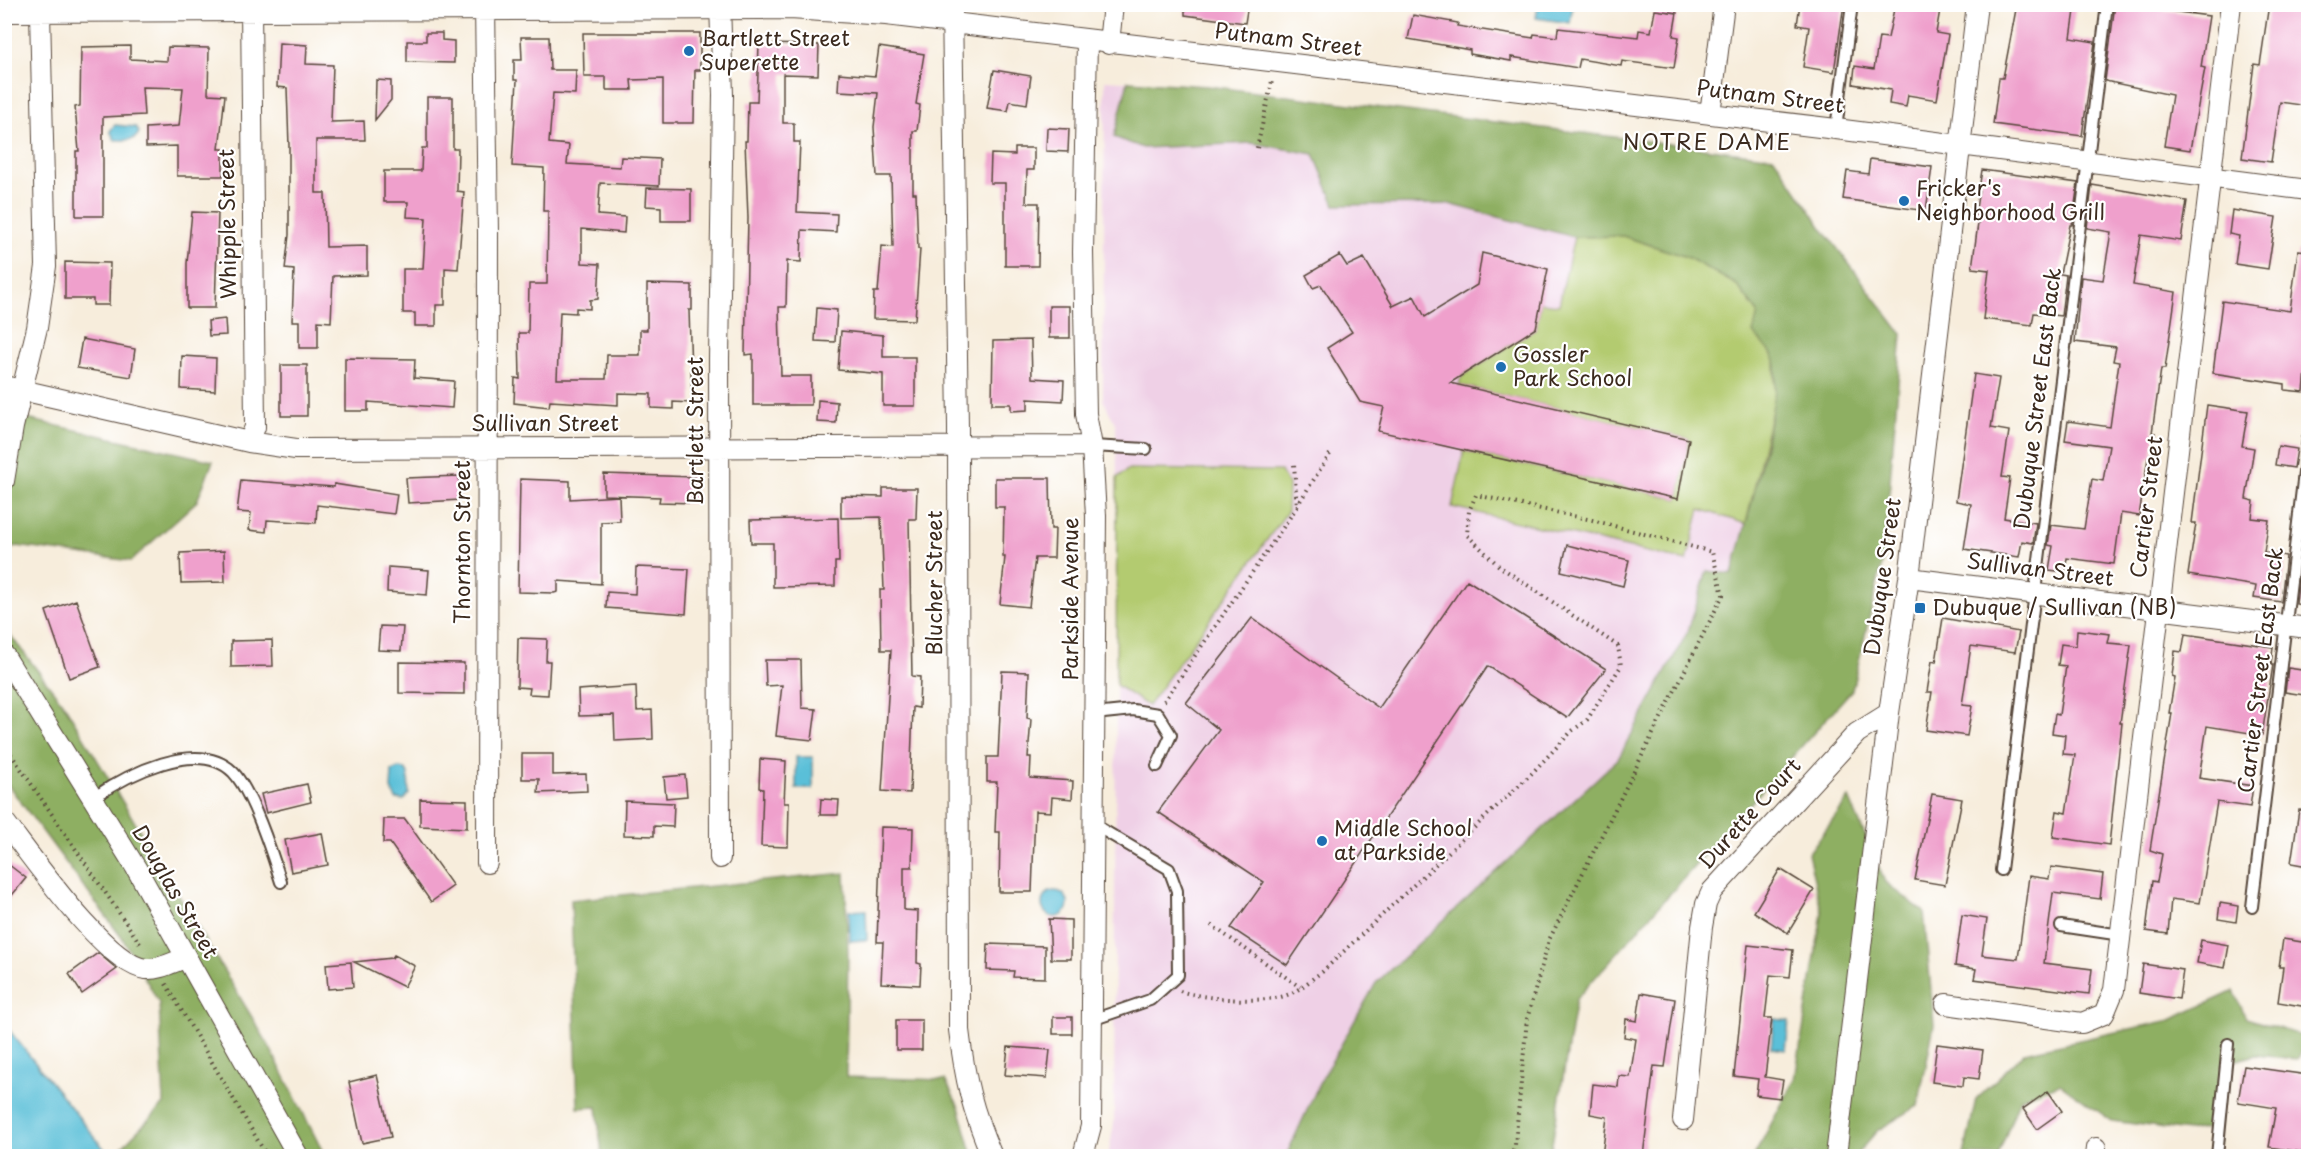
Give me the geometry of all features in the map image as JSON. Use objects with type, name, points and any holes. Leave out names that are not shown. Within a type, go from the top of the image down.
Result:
[{"type":"street","points":[[1109,44],[1113,4]]},
{"type":"street","points":[[1710,114],[1724,4]]},
{"type":"street","name":"Dubuque Street","points":[[1836,1156],[1889,713],[1909,578],[1977,4]]},
{"type":"street","name":"Cartier Street","points":[[1946,1004],[2082,1023],[2103,1014],[2114,990],[2231,4]]},
{"type":"street","name":"Putnam Street","points":[[4,12],[720,7],[886,15],[952,14],[1109,44],[1836,129],[2308,190]]},
{"type":"street","name":"Bartlett Street","points":[[720,7],[720,858]]},
{"type":"street","name":"Thornton Street","points":[[485,8],[487,863]]},
{"type":"street","name":"Whipple Street","points":[[249,442],[255,427],[251,9]]},
{"type":"street","points":[[4,481],[13,388],[37,328],[46,266],[40,12]]},
{"type":"street","name":"Blucher Street","points":[[952,14],[958,446],[959,1030],[965,1081],[977,1122],[992,1156]]},
{"type":"street","name":"Parkside Avenue","points":[[1083,1156],[1090,1126],[1096,516],[1092,446],[1086,414],[1083,252],[1087,41]]},
{"type":"street","name":"Sullivan Street","points":[[13,388],[249,442],[296,449],[1092,446]]},
{"type":"street","name":"Sullivan Street","points":[[1909,578],[2308,628]]},
{"type":"street","name":"Douglas Street","points":[[4,655],[136,868],[298,1156]]},
{"type":"street","name":"Durette Court","points":[[1683,1120],[1702,927],[1706,904],[1712,891],[1857,733],[1889,713]]},
{"type":"street","points":[[4,821],[80,918],[120,958],[144,969],[157,968],[185,958]]},
{"type":"lane","points":[[1836,129],[1852,4]]},
{"type":"lane","name":"Dubuque Street East Back","points":[[2001,870],[2033,593],[2107,4]]},
{"type":"lane","name":"Cartier Street East Back","points":[[2252,907],[2308,439]]},
{"type":"lane","points":[[1092,446],[1146,449]]},
{"type":"lane","points":[[1094,714],[1133,710],[1158,714],[1171,735],[1157,766]]},
{"type":"lane","points":[[93,798],[123,778],[172,761],[206,760],[225,766],[234,773],[247,794],[281,882]]},
{"type":"lane","points":[[1092,1020],[1150,1000],[1178,975],[1177,891],[1169,869],[1093,824]]},
{"type":"lane","points":[[2061,926],[2121,934]]},
{"type":"lane","points":[[2217,1156],[2228,1044]]},
{"type":"path","points":[[1257,148],[1272,81]]},
{"type":"path","points":[[1158,714],[1170,689],[1297,507],[1330,453]]},
{"type":"path","points":[[1294,464],[1297,507]]},
{"type":"path","points":[[1165,986],[1196,997],[1250,999],[1287,996],[1322,972],[1498,805],[1572,730],[1587,720],[1621,666],[1618,646],[1499,566],[1467,535],[1469,511],[1476,495],[1592,520],[1712,552],[1723,595],[1549,940],[1527,1019],[1515,1145],[1510,1156]]},
{"type":"path","points":[[1211,925],[1300,987]]},
{"type":"shaded area","name":"Gossler Park School","points":[[1105,80],[1208,86],[1774,157],[1822,228],[1902,334],[1884,556],[1688,631],[1618,759],[1376,983],[1319,1084],[1286,1156],[1108,1156],[1114,1124],[1117,478],[1116,425],[1103,400]]},
{"type":"green space","points":[[1128,81],[1208,86],[1774,157],[1822,228],[1902,334],[1884,556],[1852,690],[1576,999],[1550,1156],[1286,1156],[1319,1084],[1376,983],[1618,759],[1688,631],[1707,571],[1732,574],[1761,463],[1774,398],[1776,373],[1774,358],[1753,333],[1758,313],[1737,285],[1687,257],[1623,236],[1574,237],[1449,204],[1335,205],[1314,154],[1252,143],[1143,148],[1114,137]]},
{"type":"green space","points":[[1623,236],[1687,257],[1737,285],[1758,313],[1754,333],[1775,359],[1775,397],[1746,524],[1700,509],[1687,561],[1452,507],[1464,451],[1678,499],[1689,439],[1459,385],[1461,377],[1536,328],[1541,303],[1559,305],[1574,237]]},
{"type":"green space","points":[[5,414],[213,461],[197,501],[131,561],[17,546],[5,551]]},
{"type":"green space","points":[[1129,469],[1281,471],[1288,485],[1287,512],[1148,706],[1116,685],[1117,478]]},
{"type":"green space","points":[[4,627],[65,706],[268,1044],[325,1156],[113,1156],[164,1104],[159,1003],[122,938],[5,781]]},
{"type":"green space","points":[[1849,798],[1885,882],[1924,912],[1934,1025],[1918,1106],[1878,1130],[1855,1156],[1754,1156],[1795,1079],[1822,913],[1808,854]]},
{"type":"green space","points":[[845,873],[848,952],[846,1077],[945,1080],[959,1107],[973,1156],[602,1156],[597,1107],[578,1108],[571,900]]},
{"type":"green space","points":[[2234,991],[2246,1018],[2307,1037],[2298,1059],[2256,1055],[2223,1064],[2212,1126],[2188,1131],[2112,1121],[2060,1084],[2020,1098],[1998,1156],[1964,1155],[1976,1099],[2025,1052],[2171,1020]]},
{"type":"water","points":[[1538,5],[1573,5],[1570,23],[1536,18]]},
{"type":"water","points":[[115,125],[136,127],[138,135],[133,139],[115,140],[110,131]]},
{"type":"water","points":[[796,757],[813,757],[813,789],[796,789]]},
{"type":"water","points":[[398,768],[405,769],[408,774],[409,794],[404,800],[396,799],[391,789],[392,771]]},
{"type":"water","points":[[1055,891],[1064,895],[1068,904],[1064,913],[1055,917],[1046,913],[1042,904],[1046,895]]},
{"type":"water","points":[[866,910],[867,940],[850,941],[849,911]]},
{"type":"water","points":[[1774,1019],[1789,1021],[1786,1050],[1771,1048]]},
{"type":"water","points":[[5,1025],[110,1156],[5,1156]]},
{"type":"building","points":[[1185,4],[1248,4],[1245,23],[1185,15]]},
{"type":"building","points":[[1800,4],[1844,4],[1834,72],[1803,67],[1809,27],[1797,25]]},
{"type":"building","points":[[1895,4],[1941,4],[1936,33],[1948,35],[1937,100],[1908,95],[1906,107],[1889,104],[1891,90],[1853,84],[1855,66],[1874,69],[1879,37],[1888,38]]},
{"type":"building","points":[[2017,4],[2076,4],[2071,38],[2095,42],[2082,136],[1993,124],[1999,78],[2003,78]]},
{"type":"building","points":[[2115,4],[2209,16],[2201,67],[2205,68],[2190,150],[2164,146],[2172,95],[2105,81]]},
{"type":"building","points":[[2269,4],[2308,4],[2308,50],[2305,70],[2308,71],[2308,106],[2280,102],[2271,162],[2242,158],[2254,64],[2260,65]]},
{"type":"building","points":[[1655,10],[1677,13],[1673,36],[1679,37],[1674,68],[1622,61],[1621,66],[1580,59],[1578,68],[1511,57],[1511,61],[1470,54],[1470,50],[1408,39],[1413,15],[1458,23],[1457,26],[1533,38],[1534,34],[1557,37],[1558,28],[1638,37],[1639,30],[1651,32]]},
{"type":"building","points":[[426,33],[442,33],[442,40],[454,41],[454,63],[407,62],[407,41],[426,41]]},
{"type":"building","points":[[583,33],[700,33],[700,70],[695,70],[694,123],[663,123],[663,79],[631,80],[632,90],[606,90],[606,77],[584,77]]},
{"type":"building","points":[[521,37],[549,37],[550,70],[576,70],[575,94],[553,93],[549,143],[569,145],[567,164],[620,167],[621,157],[660,159],[659,186],[600,183],[598,215],[625,217],[624,233],[582,229],[582,263],[600,264],[598,299],[590,300],[590,309],[576,308],[576,313],[560,312],[557,379],[606,379],[607,355],[640,355],[640,330],[647,330],[647,284],[692,285],[692,310],[689,310],[692,403],[673,402],[673,409],[651,408],[651,394],[618,393],[618,405],[550,401],[549,407],[514,403],[515,378],[520,379],[519,333],[528,333],[529,284],[547,284],[548,211],[543,211],[544,168],[512,166],[517,80],[514,80],[514,60],[522,60]]},
{"type":"building","points":[[279,43],[307,45],[306,64],[333,65],[331,122],[364,121],[365,140],[316,140],[316,193],[325,193],[326,247],[367,246],[367,275],[333,276],[331,322],[318,321],[318,348],[299,348],[299,321],[292,321],[294,270],[285,269],[289,235],[289,146],[287,88],[277,87]]},
{"type":"building","points":[[759,44],[819,45],[818,75],[783,74],[783,123],[794,123],[794,142],[800,142],[797,212],[837,214],[836,232],[802,230],[801,262],[787,261],[786,307],[779,307],[781,376],[811,376],[811,405],[753,405],[753,354],[745,355],[748,218],[745,141],[747,141],[748,102],[757,102]]},
{"type":"building","points":[[130,46],[130,59],[167,61],[168,47],[209,48],[208,94],[225,95],[219,149],[223,149],[223,176],[177,176],[177,146],[146,147],[146,128],[179,126],[183,88],[142,87],[144,115],[103,117],[103,216],[76,216],[76,151],[79,151],[75,107],[80,106],[81,47]]},
{"type":"building","points":[[879,47],[924,54],[916,104],[920,105],[917,131],[913,131],[913,193],[916,193],[918,249],[920,249],[915,320],[873,319],[874,292],[878,292],[882,246],[893,247],[891,176],[877,176],[874,127],[878,93],[838,91],[839,73],[875,76]]},
{"type":"building","points":[[994,70],[1031,76],[1027,104],[1010,101],[1008,111],[987,108]]},
{"type":"building","points":[[376,80],[391,81],[391,100],[375,120]]},
{"type":"building","points":[[427,97],[453,97],[453,149],[458,149],[457,191],[464,192],[458,269],[445,268],[445,305],[436,305],[436,326],[415,326],[415,313],[403,313],[403,269],[423,269],[426,218],[407,217],[408,202],[384,202],[384,171],[421,171],[422,148],[427,148]]},
{"type":"building","points":[[1047,128],[1069,129],[1068,152],[1046,151]]},
{"type":"building","points":[[1015,148],[1034,148],[1034,170],[1027,170],[1026,203],[1039,203],[1038,266],[1005,266],[1005,183],[990,183],[991,154],[1015,155]]},
{"type":"building","points":[[1870,159],[1932,167],[1926,211],[1843,199],[1847,171],[1868,174]]},
{"type":"building","points":[[1982,170],[2078,183],[2072,225],[2070,225],[2060,274],[2066,275],[2061,316],[2034,313],[2032,325],[1983,319],[1989,270],[1972,268],[1979,216],[1975,215]]},
{"type":"building","points":[[2092,185],[2187,201],[2181,241],[2141,235],[2133,285],[2176,292],[2165,369],[2161,369],[2151,458],[2148,458],[2139,516],[2121,513],[2114,564],[2067,558],[2065,572],[2049,570],[2053,546],[2048,545],[2051,525],[2084,529],[2092,479],[2103,481],[2109,446],[2065,440],[2068,421],[2110,427],[2119,362],[2113,361],[2116,347],[2075,342],[2081,277],[2103,280],[2111,232],[2087,228]]},
{"type":"building","points":[[647,188],[691,189],[691,221],[661,221],[661,207],[646,206]]},
{"type":"building","points":[[2232,210],[2276,217],[2268,269],[2235,264],[2239,236],[2229,234]]},
{"type":"building","points":[[192,212],[218,213],[215,308],[187,308],[187,263]]},
{"type":"building","points":[[2298,250],[2308,251],[2308,349],[2304,392],[2285,390],[2285,384],[2213,373],[2222,301],[2290,311]]},
{"type":"building","points":[[1482,253],[1548,269],[1536,328],[1450,383],[1689,439],[1678,499],[1378,431],[1384,407],[1360,402],[1327,348],[1352,332],[1321,285],[1313,288],[1306,275],[1340,255],[1347,266],[1364,258],[1393,306],[1414,296],[1425,317],[1477,285]]},
{"type":"building","points":[[65,262],[110,263],[109,305],[93,305],[93,299],[65,299]]},
{"type":"building","points":[[1049,306],[1070,306],[1070,338],[1049,338]]},
{"type":"building","points":[[817,308],[837,310],[835,342],[815,341]]},
{"type":"building","points":[[225,319],[226,335],[209,336],[208,321]]},
{"type":"building","points":[[841,331],[883,335],[883,357],[915,357],[915,406],[883,406],[883,374],[838,370]]},
{"type":"building","points":[[82,339],[135,349],[131,377],[77,368]]},
{"type":"building","points":[[1031,340],[1032,378],[1064,380],[1063,401],[1028,399],[1028,410],[1011,411],[1011,404],[992,404],[993,341]]},
{"type":"building","points":[[182,356],[216,358],[215,391],[181,389]]},
{"type":"building","points":[[345,358],[415,359],[414,378],[454,381],[452,408],[368,402],[368,411],[345,411]]},
{"type":"building","points":[[281,365],[307,365],[307,416],[281,416]]},
{"type":"building","points":[[1974,374],[1999,378],[1991,428],[2009,431],[2002,477],[2010,478],[2004,518],[2036,523],[2033,543],[2022,541],[2019,557],[1964,549],[1971,504],[1956,501]]},
{"type":"building","points":[[818,400],[837,402],[836,423],[817,422]]},
{"type":"building","points":[[2207,405],[2248,411],[2242,446],[2254,448],[2246,499],[2254,501],[2252,518],[2269,520],[2264,552],[2286,556],[2281,602],[2254,598],[2256,586],[2188,575],[2196,523],[2192,523]]},
{"type":"building","points":[[2278,446],[2297,449],[2294,468],[2275,465]]},
{"type":"building","points":[[604,474],[695,477],[694,503],[659,502],[660,497],[604,495]]},
{"type":"building","points":[[459,476],[460,500],[408,503],[406,478]]},
{"type":"building","points":[[995,478],[1050,478],[1051,529],[1055,529],[1054,558],[1035,558],[1029,607],[1000,604],[1005,557],[1003,557],[1004,507],[995,507]]},
{"type":"building","points":[[520,479],[570,481],[570,499],[619,496],[620,521],[601,522],[601,584],[558,581],[558,592],[518,592]]},
{"type":"building","points":[[241,480],[334,487],[334,484],[397,494],[394,514],[317,505],[316,523],[267,520],[266,532],[249,530],[251,513],[237,512]]},
{"type":"building","points":[[883,488],[917,488],[916,519],[909,519],[912,676],[920,677],[919,708],[913,707],[910,793],[882,791],[891,650],[881,650],[880,590],[884,590],[881,517],[841,518],[841,496],[883,497]]},
{"type":"building","points":[[838,518],[839,562],[835,562],[835,586],[773,587],[773,543],[751,543],[750,520]]},
{"type":"building","points":[[1567,545],[1629,560],[1623,586],[1561,571]]},
{"type":"building","points":[[224,551],[225,582],[181,583],[180,553]]},
{"type":"building","points":[[2301,558],[2308,559],[2308,606],[2296,604]]},
{"type":"building","points":[[388,567],[429,570],[427,595],[387,592]]},
{"type":"building","points":[[636,567],[689,569],[686,614],[606,608],[607,592],[635,594]]},
{"type":"building","points":[[1467,580],[1606,669],[1567,718],[1488,666],[1287,965],[1231,928],[1264,882],[1158,812],[1219,730],[1186,703],[1252,618],[1379,708]]},
{"type":"building","points":[[76,600],[100,667],[69,678],[46,611]]},
{"type":"building","points":[[1943,618],[2019,632],[2015,652],[1971,646],[1962,705],[1972,706],[1967,736],[1926,730],[1932,692],[1927,692],[1932,661],[1936,662]]},
{"type":"building","points":[[380,626],[403,627],[401,651],[378,650]]},
{"type":"building","points":[[2077,630],[2110,634],[2108,643],[2131,645],[2120,723],[2122,723],[2109,845],[2053,837],[2057,811],[2066,813],[2075,755],[2063,754],[2065,735],[2052,733],[2055,714],[2059,715],[2066,666],[2058,665],[2061,644],[2076,646]]},
{"type":"building","points":[[2185,634],[2273,647],[2271,665],[2273,665],[2262,735],[2207,726],[2199,778],[2253,786],[2250,807],[2217,802],[2200,903],[2171,899],[2168,934],[2146,931],[2152,881],[2157,882],[2162,854],[2150,850],[2172,713],[2169,713],[2175,677],[2172,676],[2175,651],[2182,652]]},
{"type":"building","points":[[518,638],[547,639],[546,661],[550,661],[548,695],[529,694],[530,688],[517,687]]},
{"type":"building","points":[[272,640],[273,666],[231,667],[231,641]]},
{"type":"building","points":[[765,660],[801,660],[802,708],[816,709],[812,740],[776,736],[782,685],[766,686]]},
{"type":"building","points":[[399,662],[464,663],[464,694],[399,693]]},
{"type":"building","points":[[2288,668],[2308,671],[2304,695],[2285,692]]},
{"type":"building","points":[[1002,671],[1029,672],[1027,718],[1031,719],[1028,757],[1031,757],[1030,778],[1073,781],[1072,799],[1052,797],[1051,812],[1035,811],[1032,892],[999,892],[1000,832],[995,832],[997,782],[987,782],[987,757],[998,757]]},
{"type":"building","points":[[636,686],[637,711],[652,710],[653,739],[615,741],[614,715],[579,716],[578,690]]},
{"type":"building","points":[[522,754],[553,754],[553,775],[586,774],[587,791],[538,793],[539,779],[522,779]]},
{"type":"building","points":[[760,759],[786,761],[784,803],[789,803],[788,847],[761,846],[763,789],[759,788]]},
{"type":"building","points":[[685,775],[687,796],[666,798],[664,777]]},
{"type":"building","points":[[307,784],[311,802],[266,813],[261,794]]},
{"type":"building","points":[[1932,794],[1962,799],[1945,885],[1915,880]]},
{"type":"building","points":[[420,799],[467,800],[467,828],[420,826]]},
{"type":"building","points":[[821,799],[839,800],[838,815],[820,815]]},
{"type":"building","points":[[625,801],[674,803],[673,827],[654,826],[654,836],[624,835]]},
{"type":"building","points":[[2299,810],[2308,811],[2308,866],[2291,863]]},
{"type":"building","points":[[384,819],[405,819],[453,886],[431,902],[390,843],[383,843]]},
{"type":"building","points":[[881,827],[913,828],[912,867],[904,867],[904,910],[918,911],[917,963],[921,964],[920,985],[881,983],[883,942],[877,942]]},
{"type":"building","points":[[322,833],[328,865],[291,872],[285,840]]},
{"type":"building","points":[[4,861],[26,878],[4,905]]},
{"type":"building","points":[[2051,867],[2103,874],[2100,899],[2053,893],[2044,963],[2092,969],[2089,994],[1974,979],[1976,969],[1955,966],[1962,915],[1987,919],[1982,955],[2018,959],[2029,876],[2049,879]]},
{"type":"building","points":[[1780,869],[1814,890],[1788,933],[1754,912]]},
{"type":"building","points":[[2220,903],[2238,906],[2236,922],[2218,919]]},
{"type":"building","points":[[1049,919],[1071,920],[1071,959],[1051,959]]},
{"type":"building","points":[[2283,939],[2308,943],[2308,1007],[2278,1002],[2283,967],[2279,967]]},
{"type":"building","points":[[2201,940],[2229,945],[2225,968],[2197,963]]},
{"type":"building","points":[[988,944],[1045,946],[1045,978],[1013,977],[1014,971],[987,970]]},
{"type":"building","points":[[1748,945],[1793,950],[1790,977],[1770,975],[1765,1018],[1772,1018],[1765,1077],[1783,1080],[1780,1098],[1756,1095],[1758,1079],[1734,1076]]},
{"type":"building","points":[[98,953],[117,969],[82,994],[69,974]]},
{"type":"building","points":[[394,955],[415,966],[404,987],[354,962],[392,958]]},
{"type":"building","points":[[351,962],[353,987],[328,989],[326,964]]},
{"type":"building","points":[[2143,964],[2183,970],[2179,999],[2139,993]]},
{"type":"building","points":[[1641,993],[1675,999],[1665,1067],[1654,1066],[1643,1156],[1602,1156],[1607,1117],[1590,1114],[1593,1084],[1618,1087],[1619,1076],[1630,1077],[1636,1039],[1624,1037],[1626,1019],[1637,1021]]},
{"type":"building","points":[[1053,1017],[1072,1017],[1072,1034],[1053,1034]]},
{"type":"building","points":[[896,1020],[922,1020],[922,1050],[896,1050]]},
{"type":"building","points":[[1937,1044],[1983,1050],[1979,1079],[1964,1077],[1963,1086],[1932,1082]]},
{"type":"building","points":[[1008,1047],[1050,1050],[1047,1078],[1005,1075]]},
{"type":"building","points":[[2244,1066],[2308,1075],[2308,1153],[2269,1147],[2276,1108],[2238,1102]]},
{"type":"building","points":[[377,1075],[391,1137],[362,1143],[349,1082]]},
{"type":"building","points":[[2048,1091],[2062,1111],[2037,1129],[2023,1109]]},
{"type":"place","name":"Bartlett Street Superette","points":[[689,51]]},
{"type":"place","name":"Fricker's Neighborhood Grill","points":[[1904,201]]},
{"type":"place","name":"Gossler Park School","points":[[1501,367]]},
{"type":"place","name":"Dubuque / Sullivan (NB)","points":[[1920,608]]},
{"type":"place","name":"Middle School at Parkside","points":[[1322,841]]},
{"type":"district","name":"NOTRE DAME","points":[[1707,142]]}]
